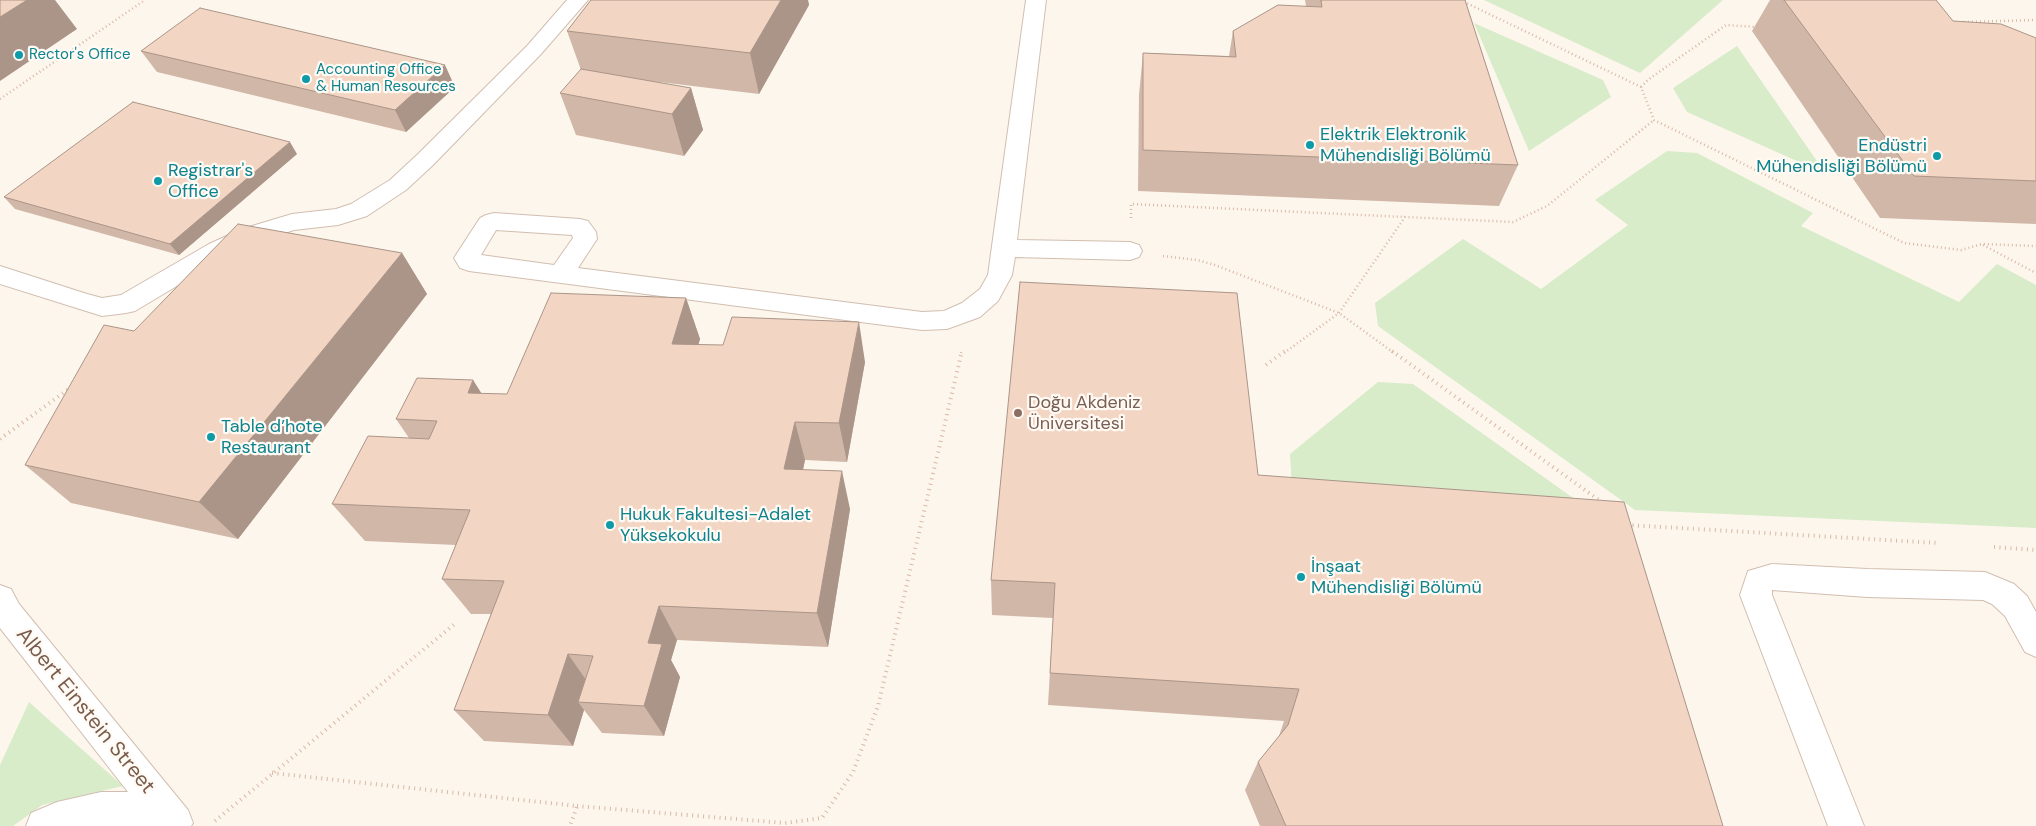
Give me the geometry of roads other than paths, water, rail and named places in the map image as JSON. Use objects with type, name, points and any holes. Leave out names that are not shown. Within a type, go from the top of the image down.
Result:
[{"type":"street","points":[[0,275],[85,304],[102,307],[126,304],[218,250],[251,235],[292,222],[338,217],[359,210],[398,185],[425,160],[534,50],[578,0]]},
{"type":"street","points":[[571,275],[922,321],[947,320],[971,310],[989,295],[1000,275],[1036,0]]},
{"type":"street","points":[[1004,248],[1130,251]]},
{"type":"street","points":[[1846,826],[1756,595],[1759,581],[1772,577],[1867,583],[1985,586],[2003,594],[2016,606],[2036,642]]},
{"type":"street","name":"Albert Einstein Street","points":[[3,616],[177,823]]},
{"type":"street","points":[[44,826],[57,820],[101,810],[140,810],[177,823]]},
{"type":"place","name":"Rector's Office","points":[[19,55]]},
{"type":"place","name":"Accounting Office & Human Resources","points":[[306,79]]},
{"type":"place","name":"Elektrik Elektronik Mühendisliği Bölümü","points":[[1310,145]]},
{"type":"place","name":"Endüstri Mühendisliği Bölümü","points":[[1937,156]]},
{"type":"place","name":"Registrar's Office","points":[[158,181]]},
{"type":"place","name":"Doğu Akdeniz Üniversitesi","points":[[1018,413]]},
{"type":"place","name":"Table d’hote Restaurant","points":[[211,437]]},
{"type":"place","name":"Hukuk Fakultesi-Adalet Yüksekokulu","points":[[610,525]]},
{"type":"place","name":"İnşaat Mühendisliği Bölümü","points":[[1301,577]]}]
